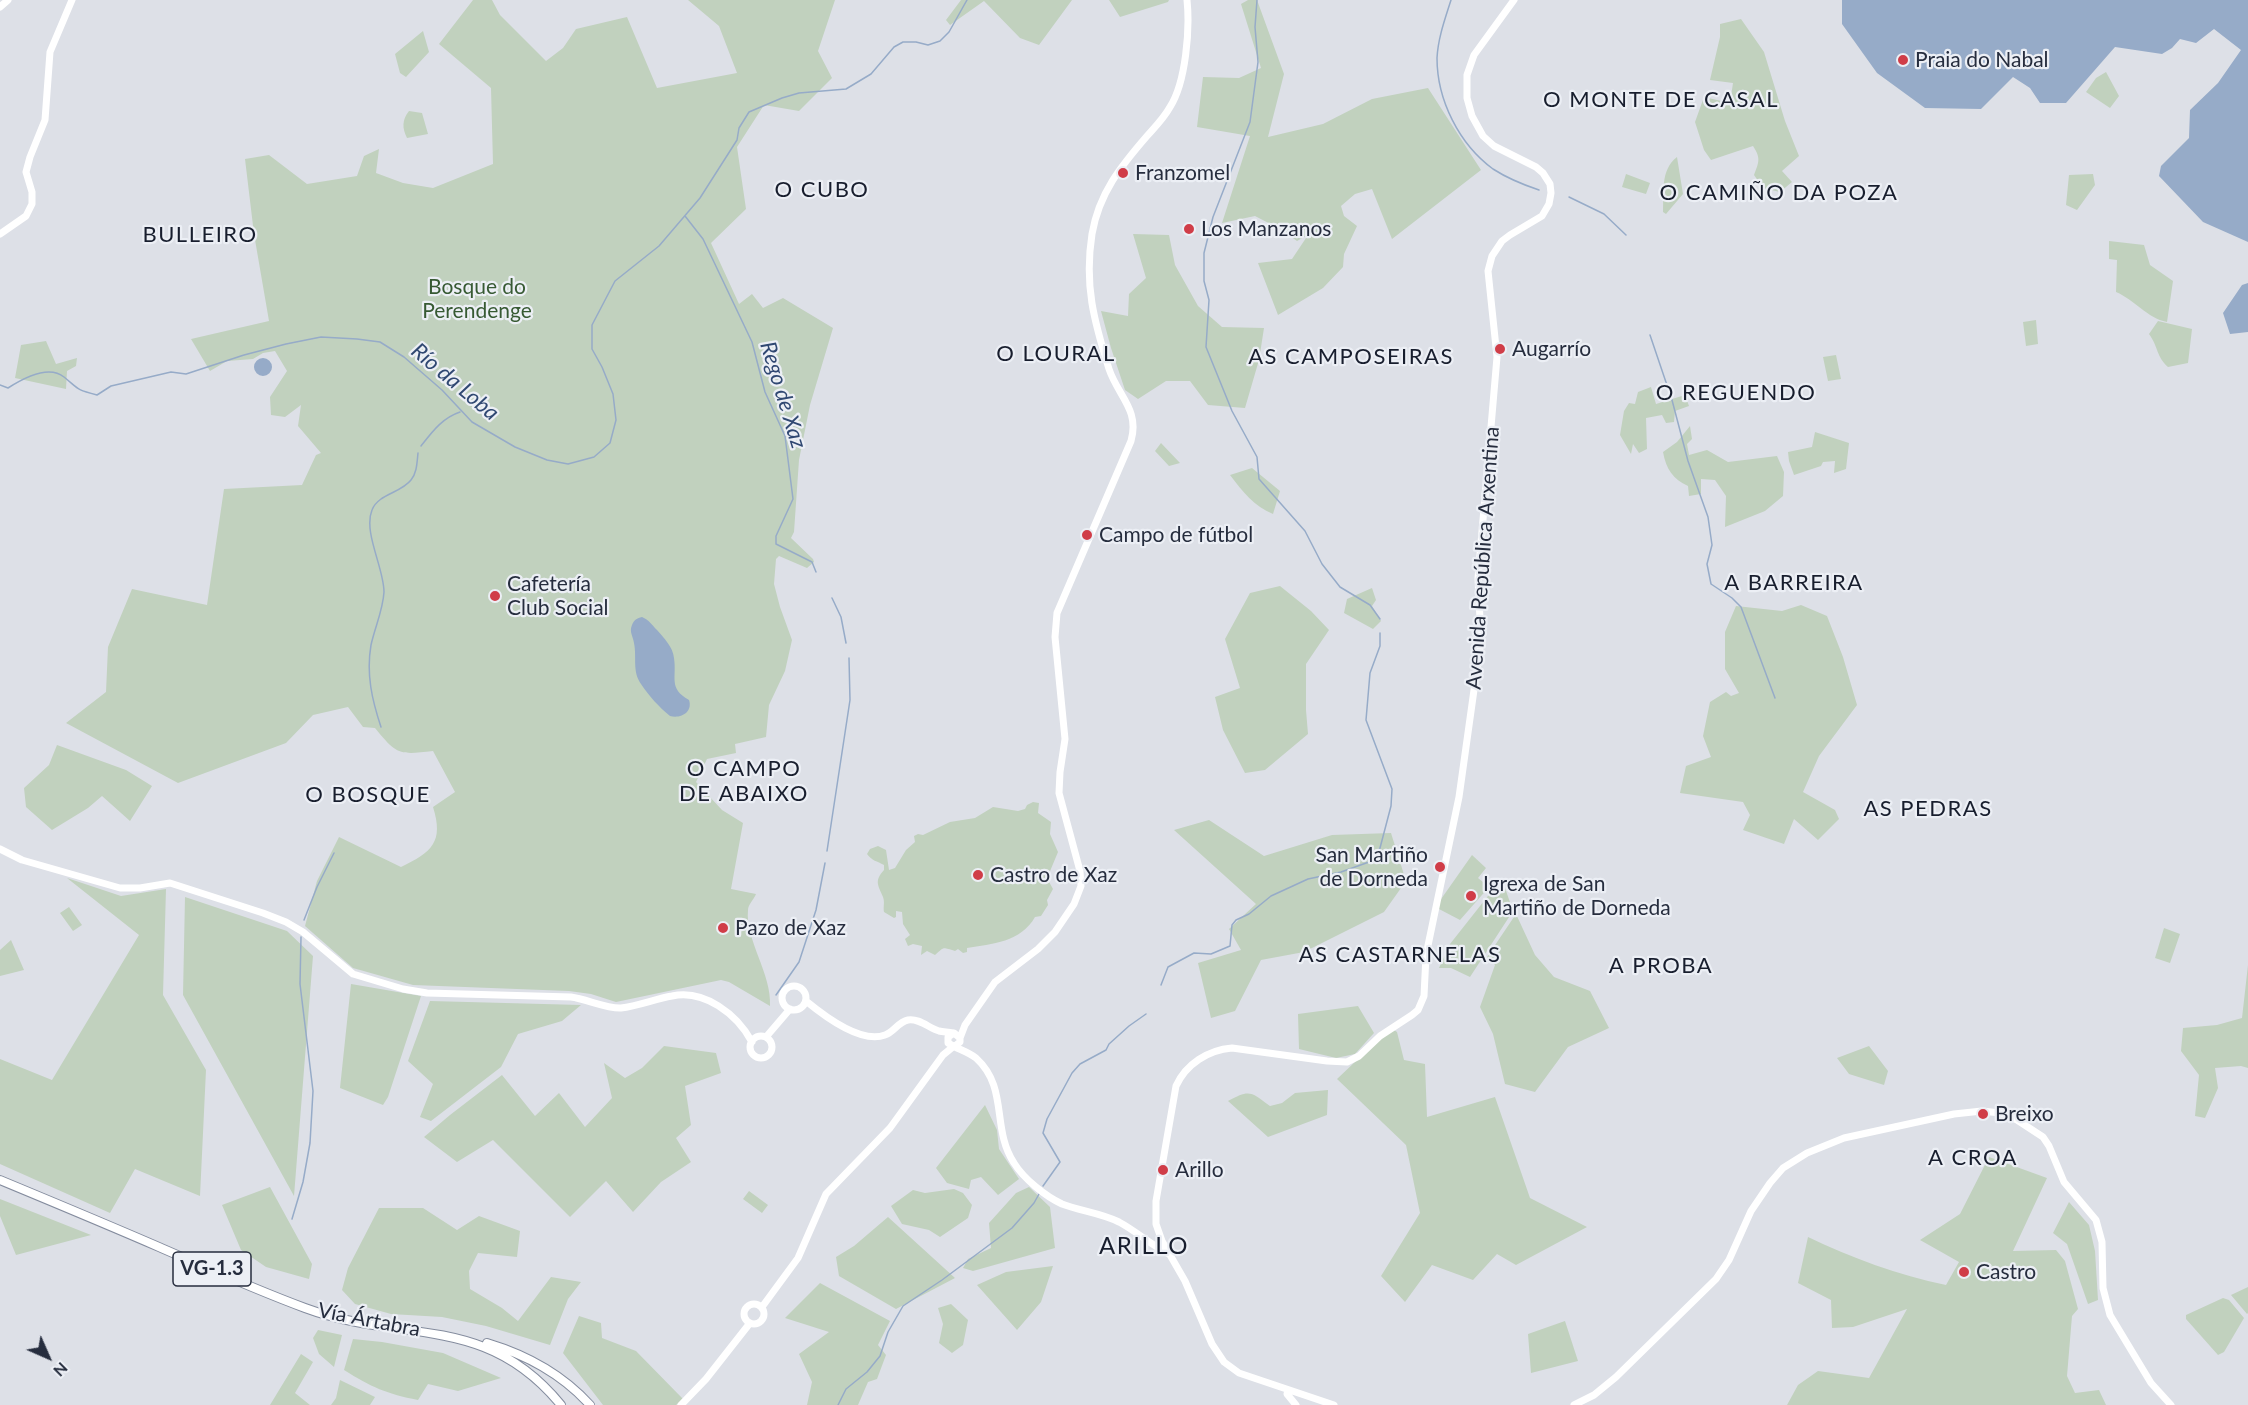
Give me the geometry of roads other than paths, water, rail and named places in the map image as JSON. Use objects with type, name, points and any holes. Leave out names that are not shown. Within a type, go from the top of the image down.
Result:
[{"type":"highway","name":"Vía Ártabra","points":[[0,1180],[306,1308],[363,1323],[431,1332],[475,1342],[513,1361],[536,1379],[561,1405]]},
{"type":"highway","points":[[431,1332],[474,1339],[517,1353],[562,1379],[590,1405]]},
{"type":"street","points":[[0,7],[8,0]]},
{"type":"street","points":[[0,234],[26,216],[32,204],[32,192],[26,172],[45,120],[50,52],[72,0]]},
{"type":"street","points":[[762,1306],[798,1258],[826,1194],[890,1128],[995,982],[1038,949],[1055,932],[1074,904],[1080,886],[1080,871],[1059,793],[1059,772],[1065,739],[1054,637],[1055,624],[1057,613],[1082,551],[1131,441],[1134,424],[1131,411],[1113,380],[1094,316],[1089,282],[1093,233],[1104,198],[1116,172],[1165,115],[1175,99],[1188,40],[1187,0]]},
{"type":"street","name":"Avenida República Arxentina","points":[[1170,1255],[1153,1242],[1156,1232],[1156,1201],[1173,1100],[1179,1078],[1190,1066],[1209,1053],[1232,1048],[1327,1062],[1347,1062],[1359,1056],[1380,1036],[1412,1016],[1422,1003],[1428,938],[1459,797],[1481,640],[1478,578],[1497,357],[1488,271],[1492,256],[1502,242],[1509,235],[1542,216],[1549,204],[1551,193],[1547,178],[1536,167],[1501,151],[1488,142],[1478,130],[1467,98],[1467,75],[1474,56],[1514,0]]},
{"type":"street","points":[[0,849],[31,863],[120,888],[140,888],[171,883],[262,913],[286,922],[303,932],[353,974],[403,989],[427,993],[571,997],[587,999],[614,1008],[674,995],[695,996],[720,1006],[754,1040],[752,1053],[761,1059],[768,1056],[772,1050],[769,1036]]},
{"type":"street","points":[[792,987],[802,990],[806,996],[804,1003],[796,1010],[788,1007],[783,994],[792,987]]},
{"type":"street","points":[[804,1003],[843,1028],[870,1036],[886,1035],[901,1023],[909,1020],[917,1021],[954,1040],[985,1068],[992,1079],[997,1090],[1005,1148],[1022,1173],[1062,1204],[1117,1221],[1153,1242],[1161,1240]]},
{"type":"street","points":[[754,1040],[769,1036],[788,1007]]},
{"type":"street","points":[[1574,1405],[1594,1395],[1616,1377],[1716,1279],[1729,1260],[1751,1211],[1783,1168],[1807,1153],[1844,1138],[1954,1114],[1982,1111],[2008,1116],[2043,1137],[2049,1146],[2064,1182],[2093,1215],[2100,1230],[2103,1288],[2110,1315],[2151,1383],[2172,1405]]},
{"type":"street","name":"Avenida República Arxentina","points":[[1156,1224],[1161,1240],[1181,1272],[1212,1344],[1224,1362],[1239,1373],[1294,1398],[1334,1405]]},
{"type":"street","points":[[753,1304],[762,1306],[765,1312],[764,1318],[759,1323],[750,1323],[744,1316],[745,1309],[753,1304]]},
{"type":"street","points":[[681,1405],[706,1379],[750,1323]]},
{"type":"water","points":[[1842,0],[2248,0],[2248,242],[2203,222],[2159,176],[2161,166],[2189,138],[2190,110],[2218,83],[2241,50],[2214,29],[2196,43],[2180,39],[2162,54],[2115,47],[2066,103],[2040,103],[2030,88],[2013,77],[1981,109],[1925,108],[1877,73],[1842,24]]},
{"type":"water","points":[[2248,283],[2248,332],[2230,334],[2223,313],[2242,285]]},
{"type":"water","points":[[259,358],[267,358],[272,363],[270,374],[259,376],[254,371],[254,363]]},
{"type":"water","points":[[642,617],[649,621],[672,650],[676,687],[690,704],[685,714],[670,716],[651,697],[638,679],[631,630],[635,621]]},
{"type":"waterway","name":"Río da Loba","points":[[0,385],[8,388],[35,374],[50,372],[58,373],[81,390],[97,395],[111,386],[171,372],[186,374],[286,344],[321,337],[357,339],[380,342],[404,357],[442,390],[472,422],[515,447],[547,460],[568,464],[594,457],[610,443],[616,420],[613,394],[592,349],[592,325],[615,281],[659,246],[700,198],[737,140],[739,128],[749,112],[799,93],[846,89],[871,74],[894,47],[903,42],[928,45],[940,41],[949,32],[967,0]]},
{"type":"waterway","points":[[1257,0],[1255,27],[1258,62],[1250,122],[1213,217],[1204,253],[1204,281],[1209,300],[1206,347],[1232,411],[1257,457],[1259,479],[1305,531],[1322,564],[1340,587],[1370,605],[1380,619]]},
{"type":"waterway","points":[[1451,0],[1440,36],[1437,58],[1441,90],[1452,120],[1470,147],[1493,169],[1539,190]]},
{"type":"waterway","points":[[1569,197],[1604,214],[1626,235]]},
{"type":"waterway","name":"Rego de Xaz","points":[[685,216],[703,239],[752,342],[765,392],[785,436],[793,499],[776,536],[776,544],[812,562],[816,572]]},
{"type":"waterway","points":[[1650,335],[1672,400],[1688,461],[1708,517],[1712,545],[1707,564],[1711,584],[1741,607],[1775,698]]},
{"type":"waterway","points":[[421,446],[443,422],[460,412]]},
{"type":"waterway","points":[[381,727],[373,697],[369,666],[371,645],[381,612],[384,592],[370,529],[370,519],[372,510],[379,500],[402,488],[411,480],[416,471],[418,453]]},
{"type":"waterway","name":"Rego de Xaz","points":[[832,598],[841,617],[846,643]]},
{"type":"waterway","points":[[1161,985],[1168,967],[1194,953],[1211,954],[1230,946],[1232,925],[1236,920],[1249,914],[1271,896],[1308,879],[1341,872],[1369,862],[1380,848],[1391,806],[1392,789],[1366,720],[1370,673],[1380,646],[1380,633]]},
{"type":"waterway","name":"Rego de Xaz","points":[[827,851],[850,700],[849,658]]},
{"type":"waterway","points":[[304,920],[334,853]]},
{"type":"waterway","name":"Rego de Xaz","points":[[776,995],[799,962],[816,910],[825,863]]},
{"type":"waterway","points":[[292,1219],[303,1182],[310,1143],[313,1091],[300,984],[301,937]]},
{"type":"waterway","points":[[1043,1186],[1060,1162],[1043,1133],[1047,1119],[1072,1073],[1080,1064],[1106,1050],[1109,1044],[1146,1014]]},
{"type":"waterway","points":[[838,1405],[846,1389],[867,1372],[880,1356],[888,1332],[903,1306],[1012,1228],[1039,1194]]},
{"type":"place","name":"Praia do Nabal","points":[[1903,60]]},
{"type":"place","name":"Franzomel","points":[[1123,173]]},
{"type":"place","name":"Los Manzanos","points":[[1189,229]]},
{"type":"place","name":"Augarrío","points":[[1500,349]]},
{"type":"place","name":"Campo de fútbol","points":[[1087,535]]},
{"type":"place","name":"Cafetería Club Social","points":[[495,596]]},
{"type":"place","name":"San Martiño de Dorneda","points":[[1440,867]]},
{"type":"place","name":"Castro de Xaz","points":[[978,875]]},
{"type":"place","name":"Igrexa de San Martiño de Dorneda","points":[[1471,896]]},
{"type":"place","name":"Pazo de Xaz","points":[[723,928]]},
{"type":"place","name":"Breixo","points":[[1983,1114]]},
{"type":"place","name":"Arillo","points":[[1163,1170]]},
{"type":"place","name":"Castro","points":[[1964,1272]]},
{"type":"district","name":"O MONTE DE CASAL","points":[[1661,100]]},
{"type":"district","name":"O CUBO","points":[[822,190]]},
{"type":"district","name":"O CAMIÑO DA POZA","points":[[1779,193]]},
{"type":"district","name":"BULLEIRO","points":[[200,235]]},
{"type":"district","name":"O LOURAL","points":[[1056,354]]},
{"type":"district","name":"AS CAMPOSEIRAS","points":[[1351,357]]},
{"type":"district","name":"O REGUENDO","points":[[1736,393]]},
{"type":"district","name":"A BARREIRA","points":[[1794,583]]},
{"type":"district","name":"O CAMPO DE ABAIXO","points":[[744,782]]},
{"type":"district","name":"O BOSQUE","points":[[368,795]]},
{"type":"district","name":"AS PEDRAS","points":[[1928,809]]},
{"type":"district","name":"AS CASTARNELAS","points":[[1400,955]]},
{"type":"district","name":"A PROBA","points":[[1661,966]]},
{"type":"district","name":"A CROA","points":[[1973,1158]]},
{"type":"district","name":"ARILLO","points":[[1144,1246]]},
{"type":"park label","name":"Bosque do Perendenge","points":[[477,299]]}]
